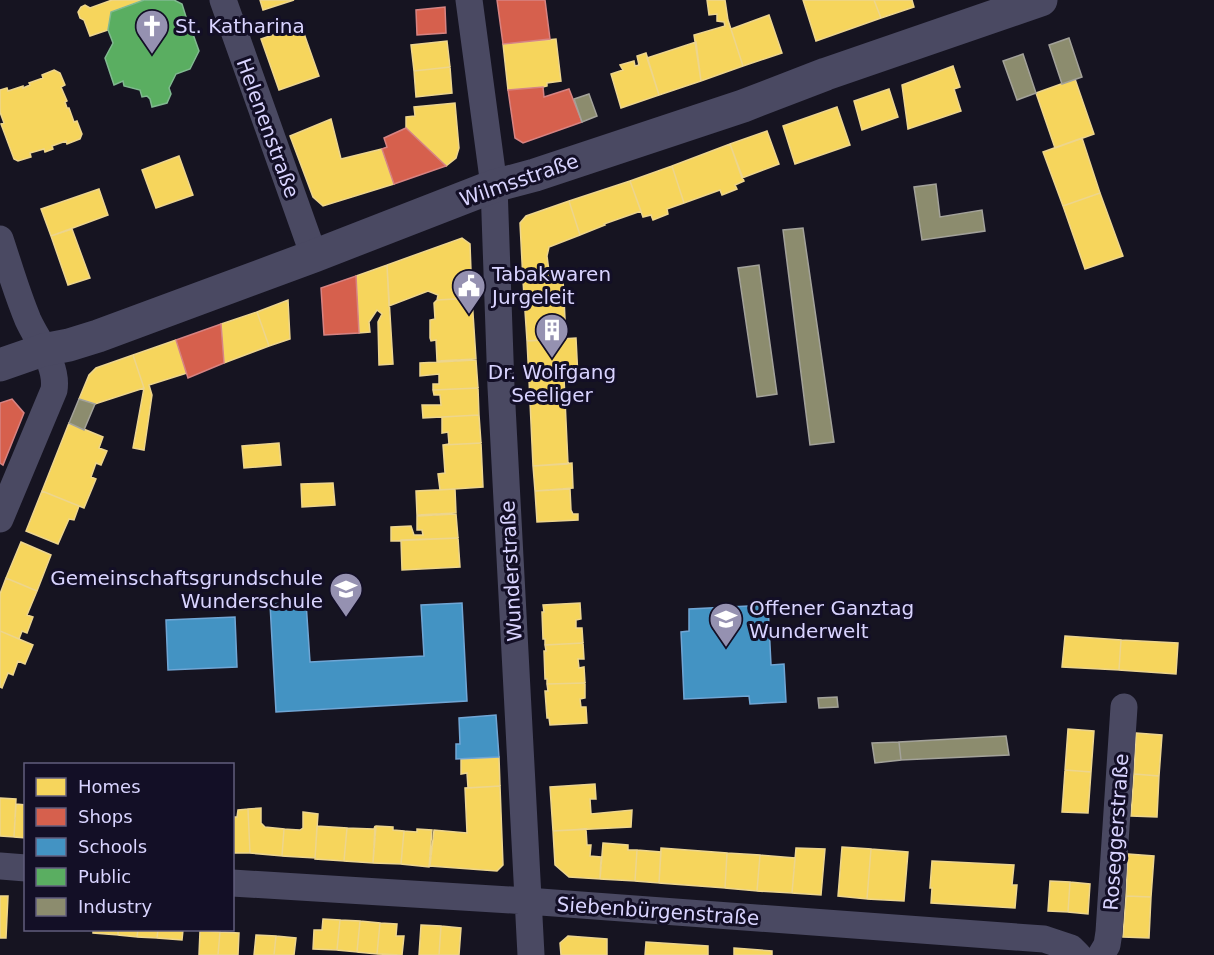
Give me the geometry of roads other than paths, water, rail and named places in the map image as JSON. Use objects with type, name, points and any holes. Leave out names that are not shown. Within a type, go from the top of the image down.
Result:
[{"type":"street","name":"Helenenstraße","points":[[223,0],[314,256]]},
{"type":"street","name":"Wunderstraße","points":[[469,0],[494,186],[501,387],[531,955]]},
{"type":"street","name":"Wilmsstraße","points":[[0,365],[43,350],[98,336],[494,186],[536,175],[743,106],[826,74],[1041,0]]},
{"type":"street","points":[[0,239],[28,320],[54,375],[54,390],[0,519]]},
{"type":"street","name":"Roseggerstraße","points":[[1101,955],[1107,945],[1109,932],[1124,707]]},
{"type":"street","points":[[0,866],[24,868]]},
{"type":"street","name":"Siebenbürgenstraße","points":[[234,883],[527,901],[1044,939],[1064,945],[1078,955]]},
{"type":"place","name":"St. Katharina","points":[[152,55]]},
{"type":"place","name":"Tabakwaren Jurgeleit","points":[[469,315]]},
{"type":"place","name":"Dr. Wolfgang Seeliger","points":[[552,359]]},
{"type":"place","name":"Gemeinschaftsgrundschule Wunderschule","points":[[346,618]]},
{"type":"place","name":"Offener Ganztag Wunderwelt","points":[[726,648]]}]
